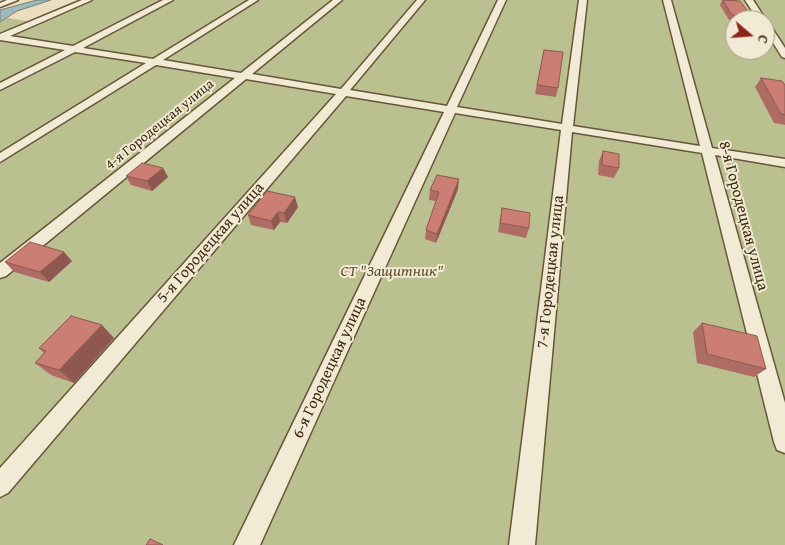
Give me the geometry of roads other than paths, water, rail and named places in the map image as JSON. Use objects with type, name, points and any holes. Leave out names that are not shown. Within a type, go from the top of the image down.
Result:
[{"type":"street","points":[[0,5],[14,0]]},
{"type":"street","points":[[0,37],[88,0]]},
{"type":"street","points":[[0,87],[169,0]]},
{"type":"street","points":[[0,158],[254,0]]},
{"type":"street","name":"4-я Городецкая улица","points":[[0,272],[246,76],[338,0]]},
{"type":"street","name":"5-я Городецкая улица","points":[[0,485],[344,91],[421,0]]},
{"type":"street","name":"6-я Городецкая улица","points":[[247,545],[502,0]]},
{"type":"street","name":"7-я Городецкая улица","points":[[522,545],[582,0]]},
{"type":"street","name":"8-я Городецкая улица","points":[[667,0],[785,442]]},
{"type":"street","points":[[0,37],[785,163]]},
{"type":"street","points":[[775,40],[785,55]]},
{"type":"water","points":[[37,0],[51,0],[17,11],[0,22],[0,10]]},
{"type":"park label","name":"СТ \"Защитник\"","points":[[392,272]]}]
